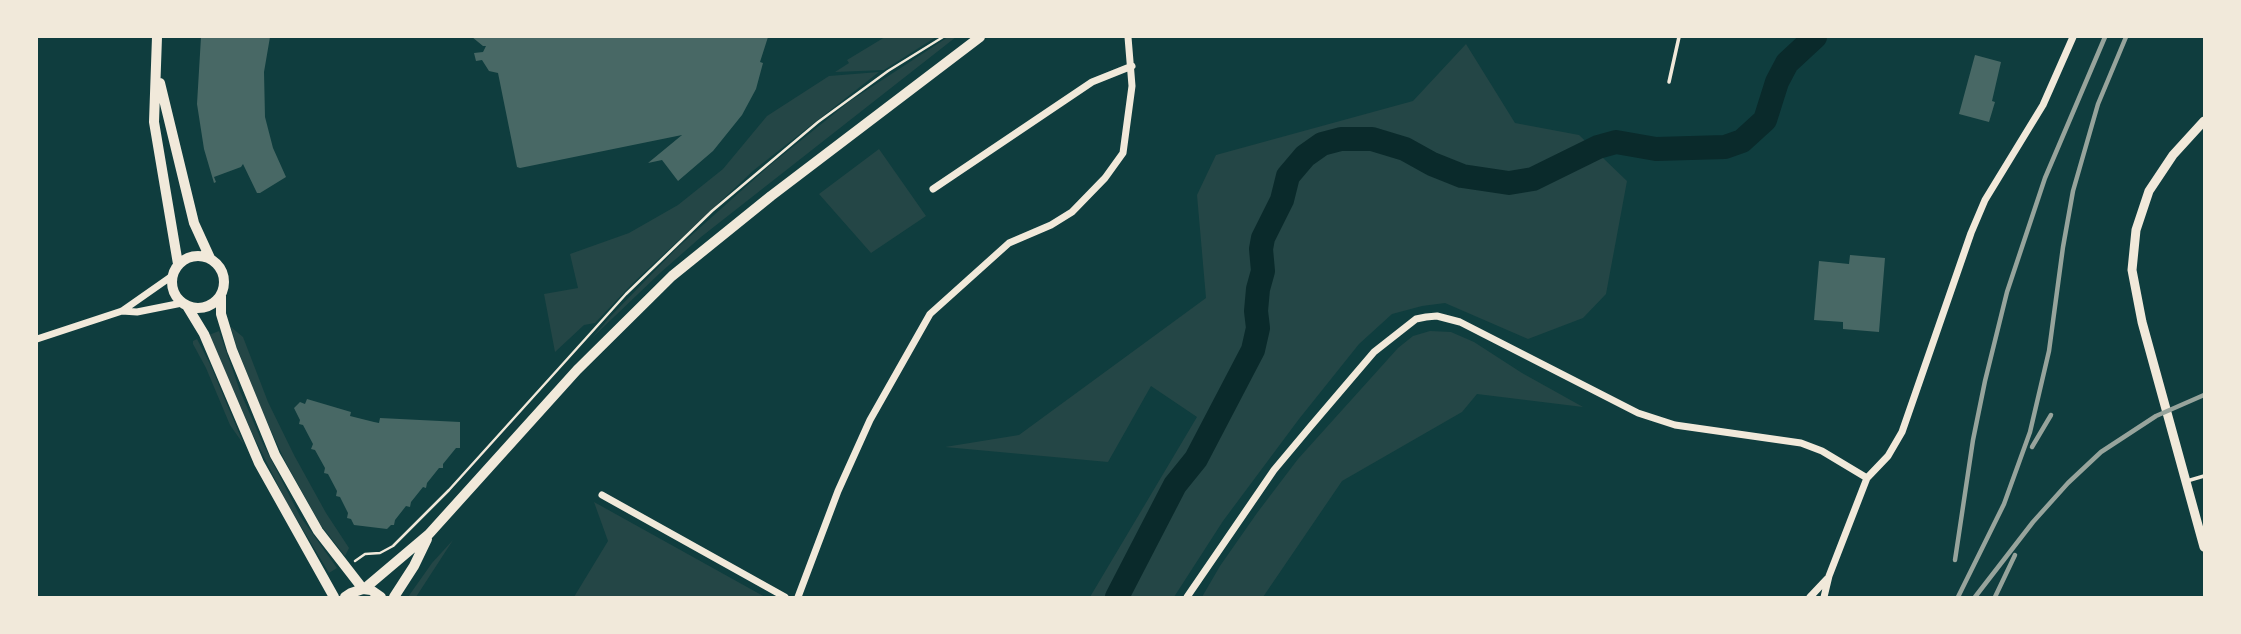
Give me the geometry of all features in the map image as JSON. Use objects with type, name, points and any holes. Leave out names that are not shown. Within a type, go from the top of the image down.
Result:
[{"type":"main road","points":[[157,37],[153,122],[178,264]]},
{"type":"main road","points":[[345,597],[364,589],[429,534],[577,370],[654,293],[772,196],[980,37]]},
{"type":"main road","points":[[156,70],[194,223],[210,258],[223,272],[225,286],[221,296],[221,314],[232,350],[275,455],[318,531],[364,589],[381,597]]},
{"type":"main road","points":[[210,258],[193,256],[178,264],[172,276],[173,291],[185,304],[204,334],[259,463],[334,597]]},
{"type":"main road","points":[[185,304],[194,308],[209,306],[221,296]]},
{"type":"main road","points":[[394,597],[414,566],[429,534]]},
{"type":"street","points":[[797,597],[838,491],[870,420],[930,314],[1009,243],[1051,225],[1072,212],[1105,178],[1123,153],[1129,120],[1132,66],[1128,37]]},
{"type":"street","points":[[1824,597],[1829,576],[1867,478],[1888,456],[1900,436],[1971,233],[1986,200],[2043,105],[2073,37]]},
{"type":"street","points":[[933,189],[1092,82],[1132,66]]},
{"type":"street","points":[[2204,121],[2173,155],[2149,191],[2136,230],[2133,258],[2134,284],[2142,322],[2204,547]]},
{"type":"street","points":[[37,340],[122,311],[172,276]]},
{"type":"street","points":[[122,311],[137,312],[185,304]]},
{"type":"street","points":[[1187,597],[1274,470],[1326,408],[1374,352],[1416,319],[1426,317],[1437,316],[1460,322],[1638,413],[1702,430],[1801,443],[1822,451],[1867,478]]},
{"type":"street","points":[[603,495],[785,597]]},
{"type":"street","points":[[1810,597],[1829,576]]},
{"type":"lane","points":[[1669,82],[1679,37]]},
{"type":"lane","points":[[2187,481],[2204,476]]},
{"type":"path","points":[[353,562],[365,554]]},
{"type":"shaded area","points":[[885,37],[936,37],[884,70],[835,72],[849,63],[847,60]]},
{"type":"shaded area","points":[[948,37],[956,37],[701,237],[592,338],[676,249],[769,166],[850,101]]},
{"type":"shaded area","points":[[1466,44],[1515,123],[1579,135],[1627,181],[1606,294],[1583,318],[1528,339],[1445,303],[1392,314],[1359,344],[1299,419],[1223,521],[1174,597],[1090,597],[1197,417],[1151,386],[1108,462],[945,447],[1019,435],[1206,298],[1197,195],[1216,155],[1413,101]]},
{"type":"shaded area","points":[[879,72],[754,170],[633,283],[595,323],[584,325],[555,352],[544,294],[578,288],[570,254],[629,233],[678,205],[723,169],[767,116],[829,76]]},
{"type":"shaded area","points":[[879,149],[926,216],[871,253],[819,194]]},
{"type":"shaded area","points":[[231,327],[243,337],[268,402],[294,455],[349,548],[345,556],[320,524],[285,461],[262,411]]},
{"type":"shaded area","points":[[219,331],[240,391],[263,444],[300,516],[337,568],[329,573],[287,503],[252,433],[209,335]]},
{"type":"shaded area","points":[[1430,331],[1451,332],[1474,342],[1583,407],[1477,394],[1462,412],[1342,481],[1263,597],[1202,597],[1220,566],[1298,459],[1398,348],[1413,336]]},
{"type":"shaded area","points":[[197,339],[244,445],[230,425],[193,344]]},
{"type":"shaded area","points":[[594,502],[765,597],[574,597],[608,541]]},
{"type":"shaded area","points":[[453,540],[416,597],[408,597],[432,563]]},
{"type":"building","points":[[201,37],[270,37],[264,72],[265,117],[273,148],[286,177],[260,193],[257,193],[243,164],[214,177],[214,183],[204,149],[197,104]]},
{"type":"building","points":[[472,37],[768,37],[760,62],[763,63],[756,89],[742,115],[713,151],[678,181],[662,160],[648,163],[682,135],[517,167],[498,73],[489,71],[482,60],[476,61],[474,53],[483,52],[486,46]]},
{"type":"building","points":[[1975,55],[2001,62],[1989,122],[1959,114]]},
{"type":"building","points":[[1850,255],[1885,258],[1879,332],[1843,329],[1843,322],[1814,320],[1819,261],[1849,264]]},
{"type":"building","points":[[307,399],[351,412],[350,416],[379,423],[380,418],[460,422],[460,448],[456,448],[443,464],[443,468],[439,468],[426,488],[423,487],[411,502],[410,507],[406,506],[394,525],[387,529],[354,525],[351,519],[347,518],[348,513],[340,497],[336,496],[337,491],[328,474],[324,473],[325,468],[315,450],[311,449],[313,444],[303,425],[299,424],[300,420],[294,408],[300,402],[305,404]]},
{"type":"waterway","points":[[1117,597],[1175,485],[1196,459],[1253,350],[1258,328],[1256,311],[1263,271],[1263,238],[1282,200],[1288,176],[1305,156],[1322,144],[1341,139],[1372,139],[1405,149],[1462,176],[1509,183],[1533,179],[1598,147],[1616,142],[1656,149],[1725,147],[1742,141],[1765,120],[1777,82],[1787,63],[1815,37]]},
{"type":"railway","points":[[1955,560],[1973,440],[2007,292],[2045,178],[2105,37]]},
{"type":"railway","points":[[1958,597],[2004,504],[2030,432],[2049,351],[2073,191],[2098,104],[2126,37]]},
{"type":"railway","points":[[1975,597],[2033,522],[2101,452],[2156,416],[2204,395]]},
{"type":"railway","points":[[2032,447],[2051,415]]},
{"type":"railway","points":[[1995,597],[2015,555]]}]
